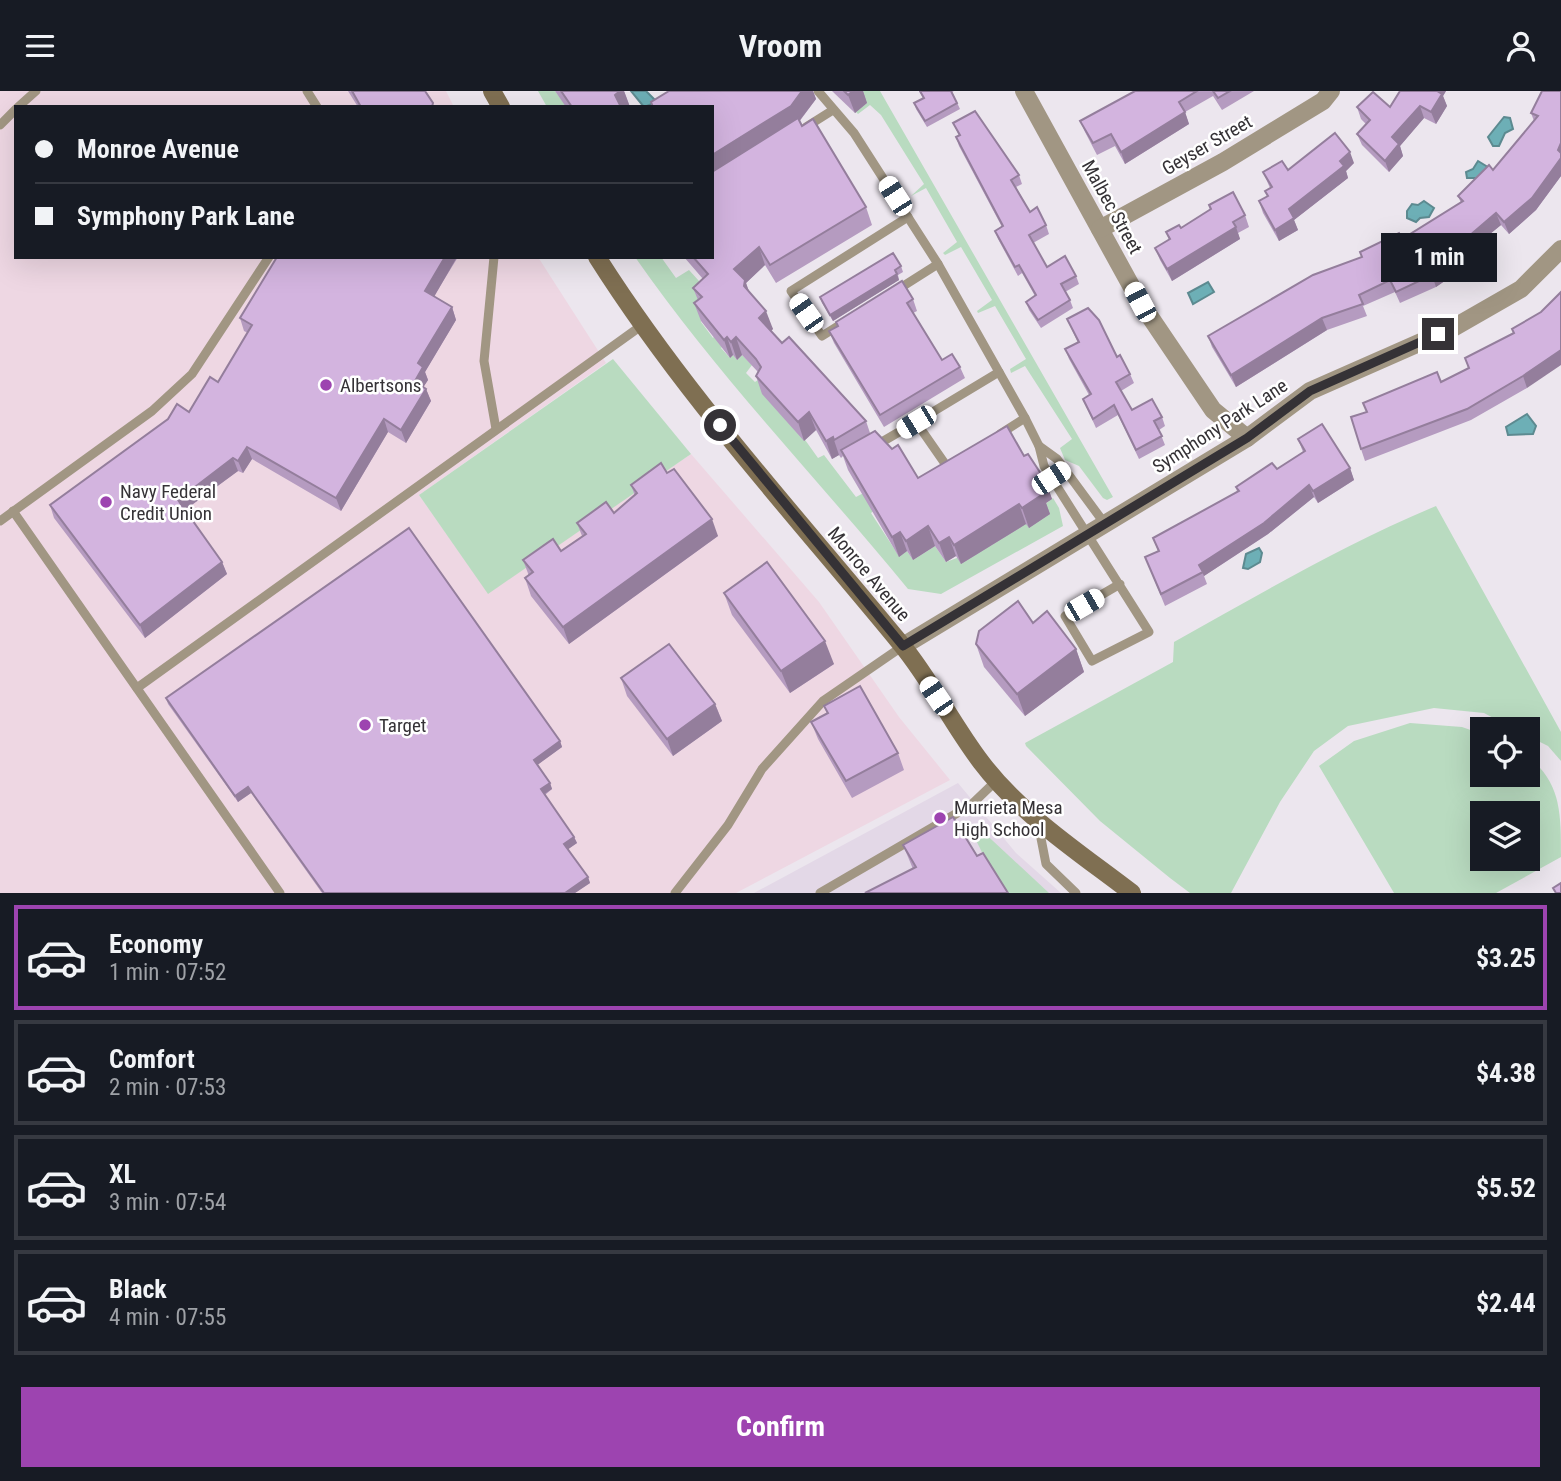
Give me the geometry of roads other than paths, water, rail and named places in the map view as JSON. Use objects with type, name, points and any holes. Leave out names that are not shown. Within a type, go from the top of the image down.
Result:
[{"type":"street","name":"Malbec Street","points":[[1024,91],[1140,302],[1213,410],[1247,438]]},
{"type":"street","name":"Geyser Street","points":[[1100,229],[1223,162],[1323,100],[1331,91]]},
{"type":"street","name":"Symphony Park Lane","points":[[903,646],[1247,438],[1310,391],[1453,328],[1521,289],[1561,249]]},
{"type":"street","name":"Monroe Avenue","points":[[598,259],[641,326],[799,524],[903,646],[982,764],[1038,822],[1132,893]]},
{"type":"lane","points":[[20,105],[36,91]]},
{"type":"lane","points":[[818,91],[854,133],[938,264],[1025,418],[1039,446],[1044,466],[1120,585],[1149,632],[1092,661],[1065,615],[1120,585]]},
{"type":"lane","points":[[800,131],[833,110]]},
{"type":"lane","points":[[0,125],[14,111]]},
{"type":"lane","points":[[856,314],[822,336],[791,291],[908,217]]},
{"type":"lane","points":[[0,521],[152,411],[192,374],[268,259]]},
{"type":"lane","points":[[494,259],[484,361],[496,429]]},
{"type":"lane","points":[[891,293],[938,264]]},
{"type":"lane","points":[[137,688],[641,326]]},
{"type":"lane","points":[[868,450],[999,372]]},
{"type":"lane","points":[[992,439],[1025,418]]},
{"type":"lane","points":[[916,422],[948,468],[959,460]]},
{"type":"lane","points":[[1039,446],[1065,469],[1105,524]]},
{"type":"lane","points":[[1051,478],[1065,469]]},
{"type":"lane","points":[[13,511],[280,893]]},
{"type":"lane","points":[[675,893],[728,825],[762,769],[823,701],[903,646]]},
{"type":"lane","points":[[820,893],[971,805],[997,780]]},
{"type":"lane","points":[[1038,822],[1046,864],[1076,893]]},
{"type":"water","points":[[631,91],[646,91],[654,99],[652,104],[642,105]]},
{"type":"water","points":[[1504,117],[1510,118],[1513,129],[1505,133],[1499,146],[1493,146],[1488,137]]},
{"type":"water","points":[[1478,161],[1491,169],[1477,178],[1467,178],[1466,172],[1473,169]]},
{"type":"water","points":[[1424,201],[1434,208],[1429,217],[1420,218],[1416,222],[1407,218],[1407,211],[1412,204],[1418,205]]},
{"type":"water","points":[[1208,282],[1214,292],[1193,304],[1188,293]]},
{"type":"water","points":[[1527,414],[1536,426],[1533,434],[1508,435],[1506,427]]},
{"type":"water","points":[[1259,548],[1262,553],[1260,562],[1248,569],[1243,568],[1246,554]]},
{"type":"place","name":"Albertsons","points":[[326,385]]},
{"type":"place","name":"Navy Federal Credit Union","points":[[106,502]]},
{"type":"place","name":"Target","points":[[365,725]]},
{"type":"place","name":"Murrieta Mesa High School","points":[[940,818]]}]
